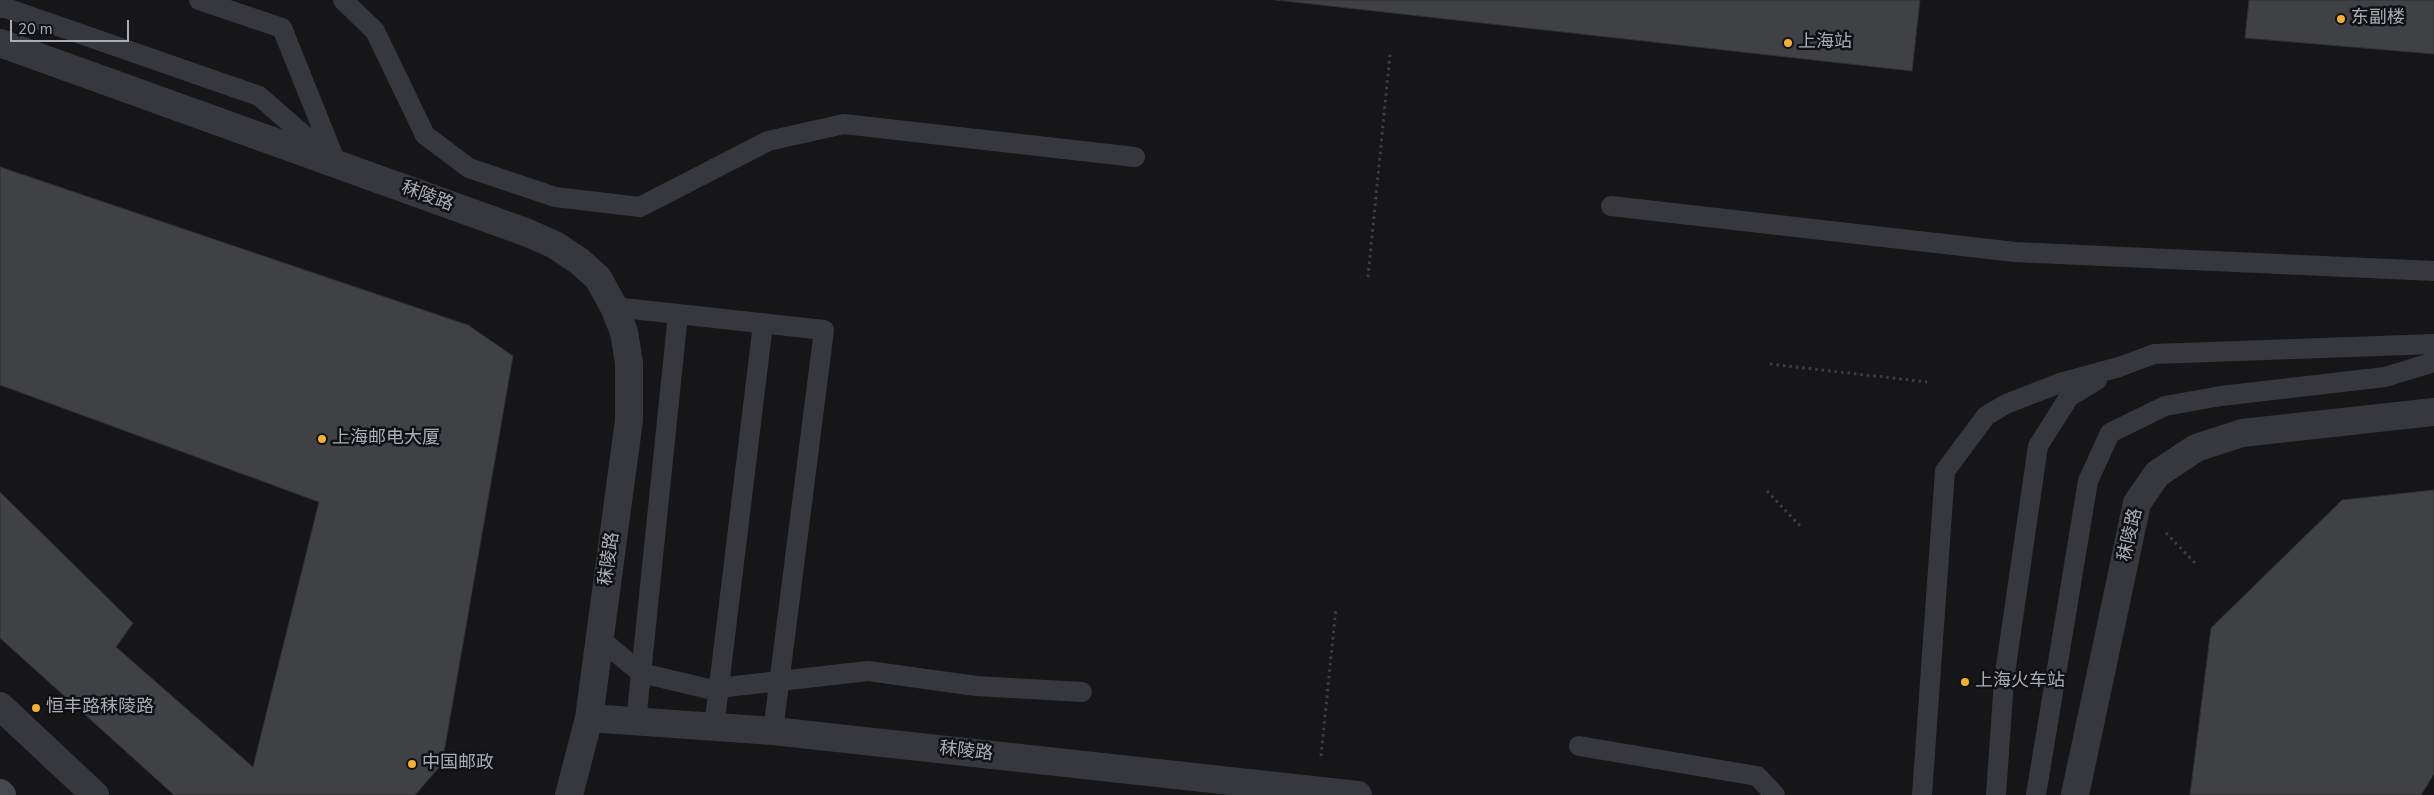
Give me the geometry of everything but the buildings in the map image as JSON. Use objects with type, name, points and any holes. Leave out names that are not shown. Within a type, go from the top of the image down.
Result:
[{"type":"street","name":"秣陵路","points":[[0,43],[528,233],[555,246],[579,261],[598,278],[614,307],[624,332],[629,363],[628,420],[589,718],[773,731],[1358,795]]},
{"type":"street","name":"秣陵路","points":[[2075,795],[2137,503],[2157,474],[2196,448],[2242,433],[2434,412]]},
{"type":"street","points":[[0,706],[95,795]]},
{"type":"street","points":[[569,795],[589,718]]},
{"type":"lane","points":[[199,0],[282,28],[337,164]]},
{"type":"lane","points":[[343,0],[375,32],[425,135],[469,168],[556,197],[640,207],[768,141],[844,124],[1135,157]]},
{"type":"lane","points":[[0,8],[6,8],[259,96],[337,164]]},
{"type":"lane","points":[[1611,206],[2015,252],[2434,271]]},
{"type":"lane","points":[[614,307],[824,330],[773,731]]},
{"type":"lane","points":[[636,722],[678,314]]},
{"type":"lane","points":[[714,727],[763,324]]},
{"type":"lane","points":[[1922,795],[1945,471],[1986,416],[2006,404],[2060,383],[2118,367],[2154,354],[2434,344]]},
{"type":"lane","points":[[2036,795],[2088,481],[2110,433],[2165,406],[2221,396],[2385,377],[2434,362]]},
{"type":"lane","points":[[1996,795],[2004,680],[2038,446],[2069,396],[2118,367]]},
{"type":"lane","points":[[599,638],[641,673],[709,689],[868,671],[976,686],[1082,692]]},
{"type":"lane","points":[[1579,746],[1757,776],[1775,795]]},
{"type":"path","points":[[1368,277],[1390,54]]},
{"type":"path","points":[[1770,364],[1928,382]]},
{"type":"path","points":[[1766,491],[1802,527]]},
{"type":"path","points":[[1324,732],[1336,608]]},
{"type":"place","name":"东副楼","points":[[2341,19]]},
{"type":"place","name":"上海站","points":[[1788,43]]},
{"type":"place","name":"上海邮电大厦","points":[[322,439]]},
{"type":"place","name":"上海火车站","points":[[1965,682]]},
{"type":"place","name":"恒丰路秣陵路","points":[[36,708]]},
{"type":"place","name":"中国邮政","points":[[412,764]]}]
